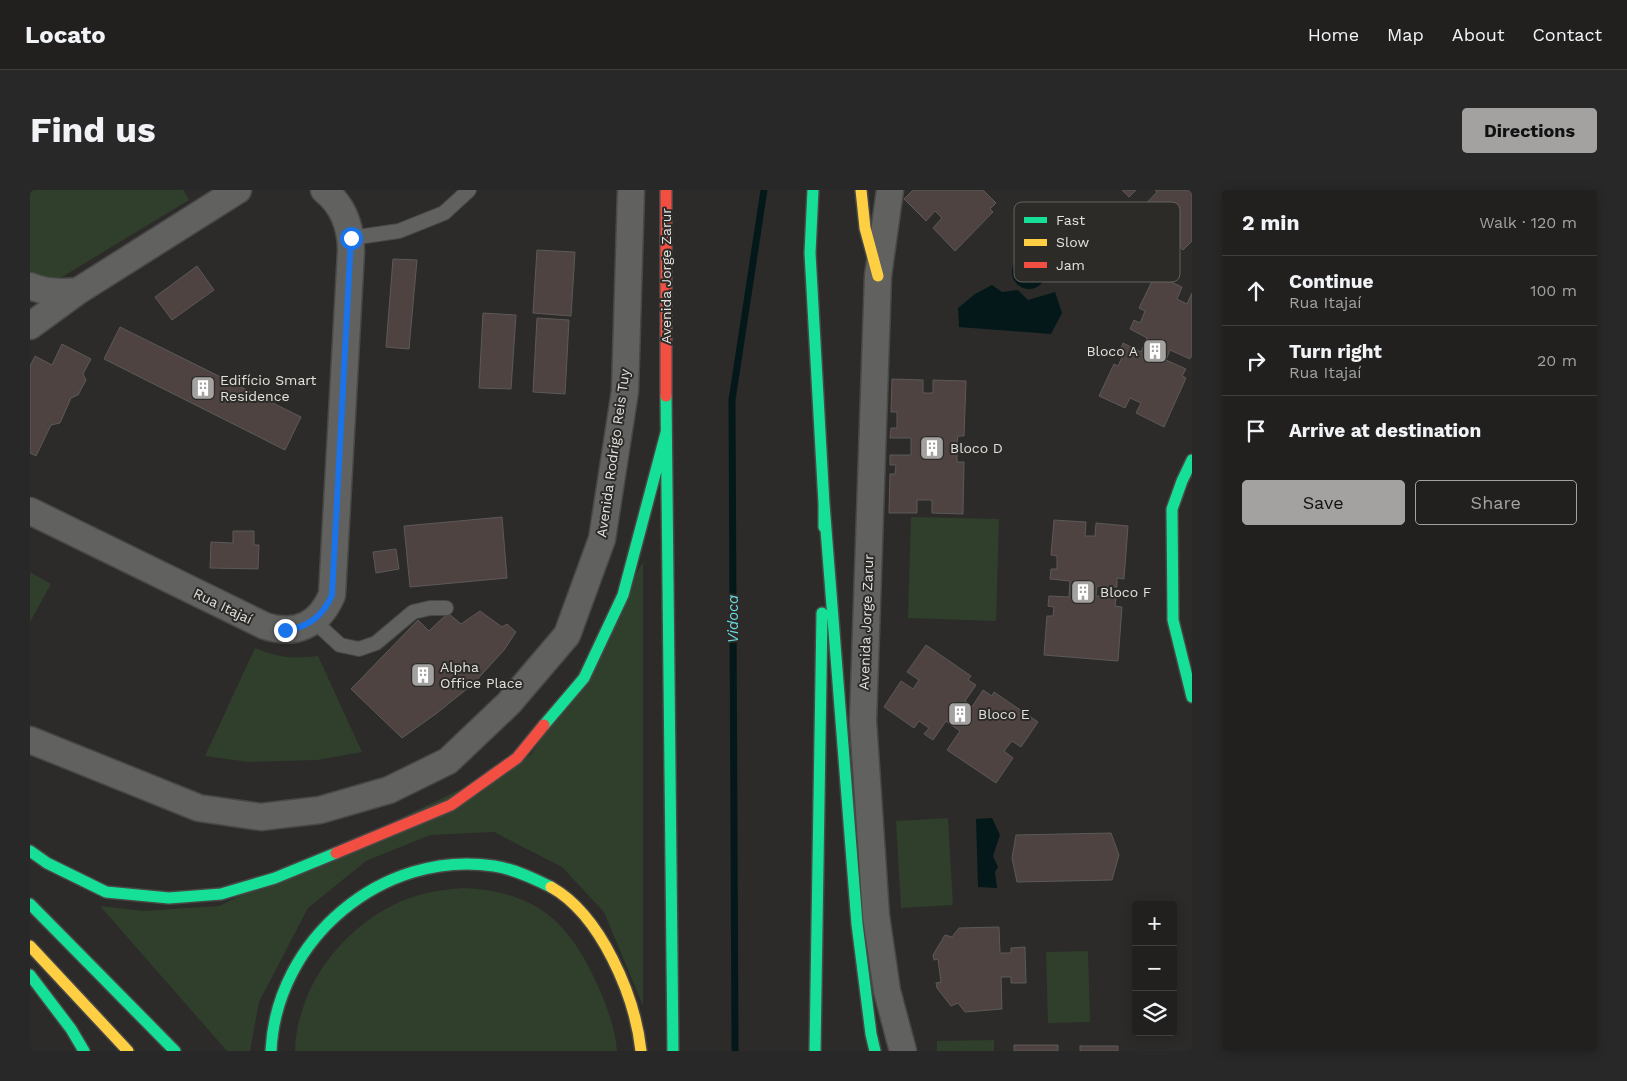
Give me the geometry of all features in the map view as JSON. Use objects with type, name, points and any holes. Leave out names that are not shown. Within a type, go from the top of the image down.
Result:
[{"type":"main road","name":"Avenida Jorge Zarur","points":[[666,190],[666,433],[673,1051]]},
{"type":"main road","points":[[813,190],[810,253],[824,504],[857,924],[871,1034],[875,1051]]},
{"type":"main road","points":[[861,190],[865,228],[878,276]]},
{"type":"main road","points":[[30,851],[47,862],[106,892],[169,898],[221,894],[275,878],[451,805],[517,758],[584,678],[623,595],[666,433]]},
{"type":"main road","points":[[1192,460],[1172,510],[1173,620],[1192,698]]},
{"type":"main road","points":[[815,1051],[824,504]]},
{"type":"main road","points":[[1172,510],[1183,522]]},
{"type":"main road","points":[[271,1051],[271,1037],[278,1006],[290,976],[306,948],[327,924],[351,902],[378,886],[408,873],[438,866],[465,863],[491,865],[516,871],[541,881],[563,895],[583,912],[608,951],[628,994],[640,1039],[641,1051]]},
{"type":"main road","points":[[30,904],[175,1051]]},
{"type":"main road","points":[[30,946],[128,1051]]},
{"type":"main road","points":[[30,975],[71,1029],[84,1051]]},
{"type":"street","points":[[30,326],[78,291],[238,190]]},
{"type":"street","points":[[314,621],[322,614],[332,595],[351,238],[343,212],[336,201],[324,190]]},
{"type":"street","name":"Avenida Rodrigo Reis Tuy","points":[[30,740],[199,808],[262,817],[320,810],[390,790],[448,761],[509,703],[567,635],[602,540],[625,391],[631,190]]},
{"type":"street","name":"Avenida Jorge Zarur","points":[[890,190],[878,276],[864,721],[876,916],[888,991],[903,1051]]},
{"type":"street","points":[[30,286],[48,292],[78,291]]},
{"type":"street","name":"Rua Itajaí","points":[[30,511],[265,626],[280,630],[295,630],[314,621]]},
{"type":"lane","points":[[351,238],[399,231],[444,213],[469,190]]},
{"type":"lane","points":[[314,621],[340,645],[359,649],[376,643],[413,612],[430,608],[446,608]]},
{"type":"green space","points":[[30,190],[183,190],[189,200],[52,283],[30,275]]},
{"type":"green space","points":[[911,517],[999,519],[996,621],[908,618]]},
{"type":"green space","points":[[643,562],[643,1006],[604,912],[562,867],[494,832],[430,835],[366,861],[308,908],[259,1002],[250,1051],[227,1051],[100,906],[144,911],[219,906],[531,755]]},
{"type":"green space","points":[[30,572],[51,584],[30,622]]},
{"type":"green space","points":[[255,648],[286,657],[318,656],[362,752],[317,760],[249,762],[205,756]]},
{"type":"green space","points":[[948,818],[953,905],[901,908],[896,821]]},
{"type":"green space","points":[[465,888],[511,896],[529,903],[546,913],[560,926],[585,960],[600,990],[612,1024],[617,1051],[295,1051],[300,1018],[314,982],[324,965],[350,936],[381,912],[398,903],[428,893]]},
{"type":"green space","points":[[1088,951],[1090,1022],[1048,1023],[1046,952]]},
{"type":"green space","points":[[994,1040],[994,1051],[937,1051],[937,1041]]},
{"type":"shaded area","points":[[1014,264],[1014,280],[1012,272]]},
{"type":"shaded area","points":[[1015,282],[1043,282],[1036,288],[1029,289],[1022,288]]},
{"type":"shaded area","points":[[992,285],[1002,292],[1018,290],[1028,300],[1055,292],[1062,313],[1051,334],[959,327],[958,308],[975,294]]},
{"type":"shaded area","points":[[992,818],[1000,835],[993,856],[998,867],[995,872],[997,888],[978,887],[976,819]]},
{"type":"building","points":[[913,190],[983,190],[996,203],[990,209],[993,212],[955,251],[933,228],[942,218],[935,211],[926,221],[904,199]]},
{"type":"building","points":[[1122,190],[1136,190],[1129,197]]},
{"type":"building","points":[[1155,190],[1192,190],[1192,241],[1183,250],[1180,247],[1180,202],[1148,202],[1157,192]]},
{"type":"building","points":[[537,250],[575,252],[571,316],[533,313]]},
{"type":"building","points":[[393,259],[417,260],[409,349],[386,347]]},
{"type":"building","points":[[197,266],[214,290],[172,320],[155,297]]},
{"type":"building","name":"Bloco A","points":[[1152,282],[1171,282],[1182,287],[1177,299],[1187,304],[1192,293],[1192,355],[1190,359],[1170,350],[1166,360],[1186,369],[1182,376],[1186,378],[1164,427],[1136,413],[1141,403],[1130,398],[1125,408],[1099,396],[1114,364],[1118,366],[1123,355],[1119,354],[1123,343],[1141,352],[1147,338],[1130,329],[1134,320],[1140,323],[1145,311],[1139,308]]},
{"type":"building","points":[[483,313],[516,315],[511,389],[479,388]]},
{"type":"building","points":[[537,318],[569,320],[565,394],[533,392]]},
{"type":"building","name":"Edifício Smart Residence","points":[[120,327],[301,417],[285,450],[104,359]]},
{"type":"building","points":[[62,344],[91,359],[83,374],[86,380],[78,395],[71,398],[60,423],[51,425],[36,456],[30,453],[30,366],[35,356],[52,365]]},
{"type":"building","name":"Bloco D","points":[[892,379],[923,380],[923,393],[933,393],[933,380],[966,381],[964,436],[958,436],[957,443],[953,443],[953,453],[957,453],[957,462],[964,462],[963,514],[932,513],[932,500],[917,500],[917,513],[889,513],[890,474],[895,474],[896,465],[890,465],[890,455],[911,455],[911,438],[890,438],[891,428],[897,428],[897,412],[891,412]]},
{"type":"building","points":[[502,517],[507,578],[410,587],[404,526]]},
{"type":"building","name":"Bloco F","points":[[1054,520],[1086,522],[1085,536],[1095,536],[1096,523],[1128,526],[1124,579],[1117,578],[1117,587],[1097,586],[1096,596],[1116,598],[1115,606],[1122,607],[1118,661],[1044,655],[1047,616],[1053,616],[1054,607],[1048,606],[1049,596],[1069,597],[1070,581],[1050,579],[1051,569],[1057,569],[1057,556],[1051,555]]},
{"type":"building","points":[[233,531],[254,531],[254,545],[259,545],[258,569],[210,568],[211,542],[233,543]]},
{"type":"building","points":[[396,549],[399,569],[376,573],[373,552]]},
{"type":"building","name":"Alpha Office Place","points":[[480,611],[502,627],[507,624],[516,632],[504,650],[473,684],[402,738],[351,689],[418,620],[429,631],[448,613],[461,624]]},
{"type":"building","name":"Bloco E","points":[[926,645],[971,676],[968,680],[976,685],[965,701],[972,707],[983,690],[992,696],[994,692],[1038,722],[1021,747],[1012,741],[1004,751],[1013,758],[996,783],[947,750],[960,731],[946,721],[933,740],[924,734],[929,728],[919,721],[914,728],[884,707],[901,681],[913,689],[919,680],[907,672]]},
{"type":"building","points":[[1111,833],[1119,855],[1112,880],[1017,882],[1012,858],[1016,835]]},
{"type":"building","points":[[999,927],[1000,953],[1011,953],[1011,948],[1025,947],[1026,983],[1011,983],[1011,977],[1001,977],[1002,1009],[965,1012],[958,1003],[951,1006],[937,988],[936,983],[941,982],[938,959],[934,960],[933,955],[945,935],[952,937],[959,928]]},
{"type":"building","points":[[1014,1045],[1058,1045],[1058,1051],[1014,1051]]},
{"type":"building","points":[[1080,1046],[1118,1046],[1118,1051],[1080,1051]]},
{"type":"waterway","name":"Vidoca","points":[[735,1051],[732,400],[764,190]]},
{"type":"traffic: fast","points":[[813,190],[810,253],[824,527]]},
{"type":"traffic: fast","points":[[666,396],[673,1051]]},
{"type":"traffic: fast","points":[[544,725],[584,678],[623,595],[666,433]]},
{"type":"traffic: fast","points":[[1192,460],[1172,509],[1173,620],[1192,697]]},
{"type":"traffic: fast","points":[[824,504],[857,924],[871,1034],[875,1051]]},
{"type":"traffic: fast","points":[[815,1051],[822,613]]},
{"type":"traffic: fast","points":[[30,851],[47,863],[106,892],[169,898],[221,894],[275,878],[336,853]]},
{"type":"traffic: fast","points":[[271,1051],[277,1010],[292,972],[314,939],[343,910],[376,888],[413,872],[453,864],[501,867],[523,874],[551,887]]},
{"type":"traffic: fast","points":[[30,904],[175,1051]]},
{"type":"traffic: fast","points":[[30,975],[71,1029],[84,1051]]},
{"type":"traffic: slow","points":[[861,190],[865,228],[878,276]]},
{"type":"traffic: slow","points":[[551,887],[569,900],[600,937],[623,982],[631,1006],[641,1051]]},
{"type":"traffic: slow","points":[[30,946],[128,1051]]},
{"type":"traffic: jam","points":[[666,190],[666,396]]},
{"type":"traffic: jam","points":[[336,853],[451,805],[517,758],[544,725]]},
{"type":"place","name":"Bloco A","points":[[1155,351]]},
{"type":"place","name":"Edifício Smart Residence","points":[[203,388]]},
{"type":"place","name":"Bloco D","points":[[932,448]]},
{"type":"place","name":"Bloco F","points":[[1083,592]]},
{"type":"place","name":"Alpha Office Place","points":[[423,675]]},
{"type":"place","name":"Bloco E","points":[[960,714]]},
{"type":"route","points":[[285,630],[295,630],[314,621],[322,614],[332,595],[351,238]]}]
